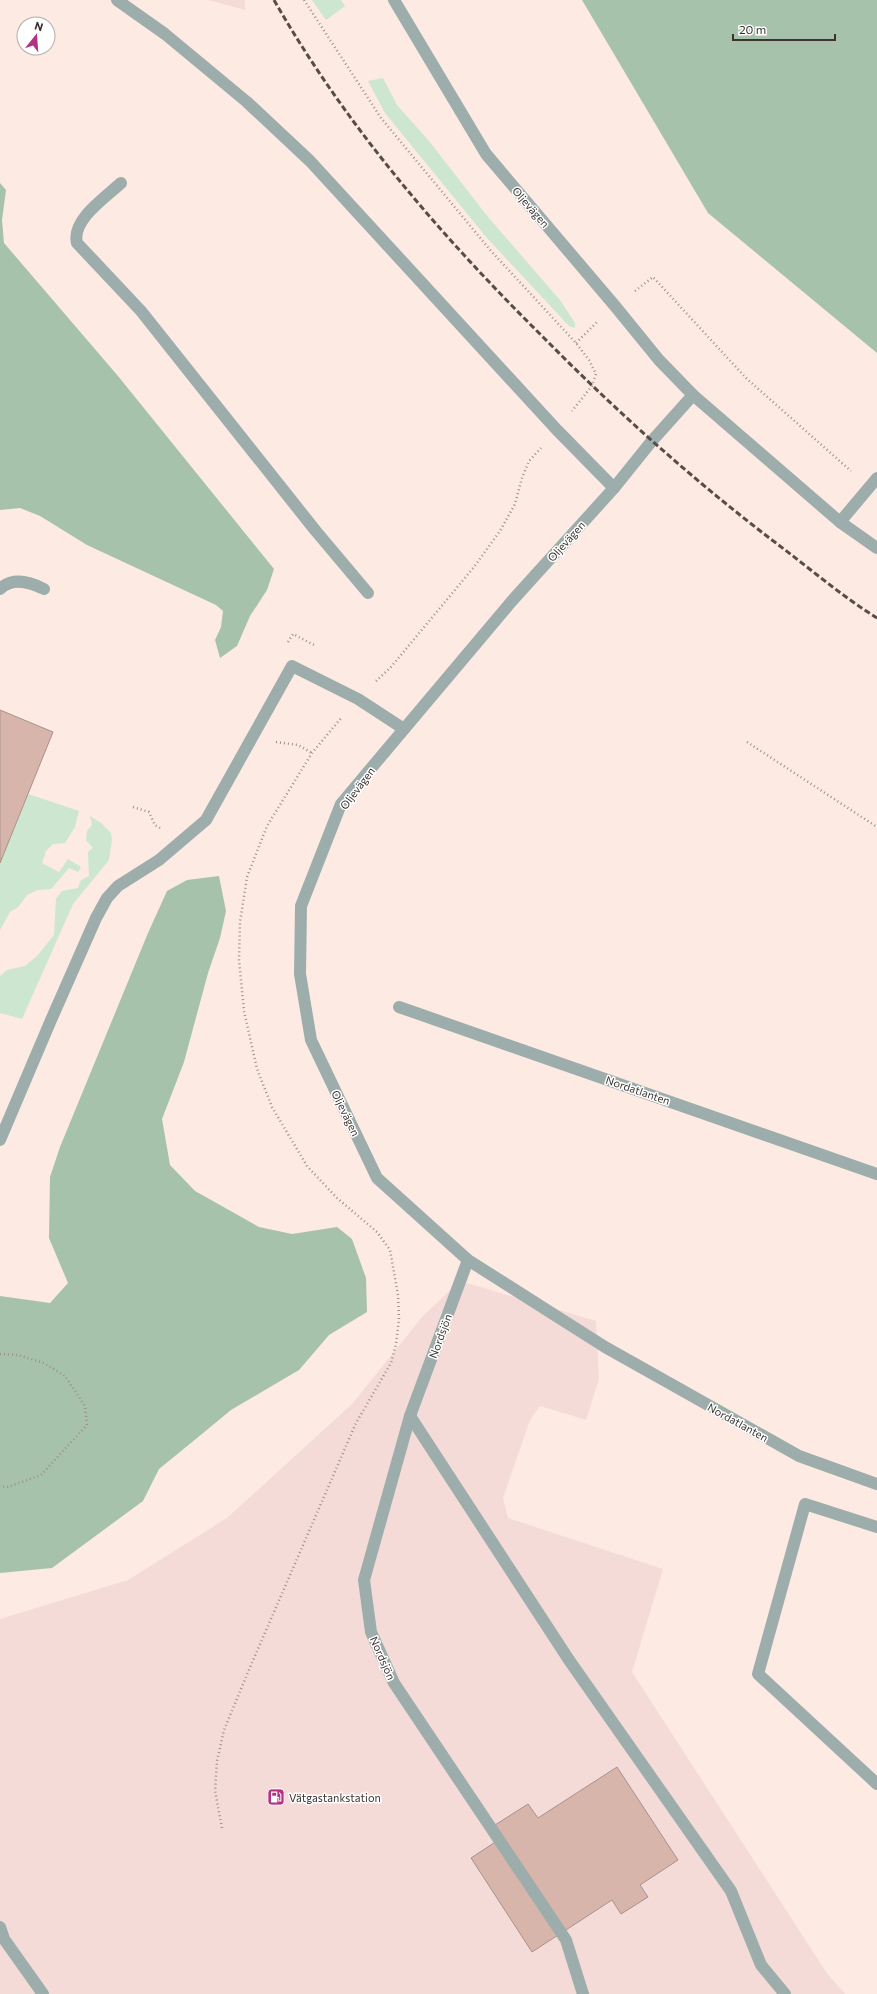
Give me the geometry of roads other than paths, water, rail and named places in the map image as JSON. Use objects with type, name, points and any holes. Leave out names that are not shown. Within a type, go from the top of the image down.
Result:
[{"type":"street","points":[[117,0],[165,34],[247,102],[310,161],[557,430],[614,488]]},
{"type":"street","name":"Oljevägen","points":[[394,0],[486,154],[659,360],[693,395],[840,522],[877,548]]},
{"type":"street","points":[[121,183],[90,211],[78,226],[76,236],[77,243],[146,316],[315,530],[368,593]]},
{"type":"street","name":"Oljevägen","points":[[605,1347],[468,1260],[377,1178],[311,1040],[300,974],[301,906],[341,804],[512,602],[614,488],[651,442],[693,395]]},
{"type":"street","points":[[840,522],[874,481]]},
{"type":"street","points":[[0,589],[5,584],[16,582],[34,584],[44,589]]},
{"type":"street","points":[[0,1140],[96,918],[107,898],[118,886],[159,860],[206,820],[292,666],[358,699],[404,729]]},
{"type":"street","name":"Nordatlanten","points":[[399,1007],[877,1174]]},
{"type":"street","name":"Nordsjön","points":[[468,1260],[410,1416],[364,1580],[371,1632],[394,1684],[566,1940],[583,1994]]},
{"type":"street","name":"Nordatlanten","points":[[605,1347],[799,1456],[877,1484]]},
{"type":"street","points":[[410,1416],[569,1660],[731,1891],[761,1965],[785,1994]]},
{"type":"street","points":[[877,1527],[805,1504],[758,1674],[877,1784]]},
{"type":"street","points":[[0,1928],[4,1939],[43,1994]]},
{"type":"railway","points":[[274,0],[302,47],[332,92],[397,178],[505,299],[598,391],[683,468],[824,580],[877,618]]},
{"type":"place","name":"Vätgastankstation","points":[[276,1797]]}]
